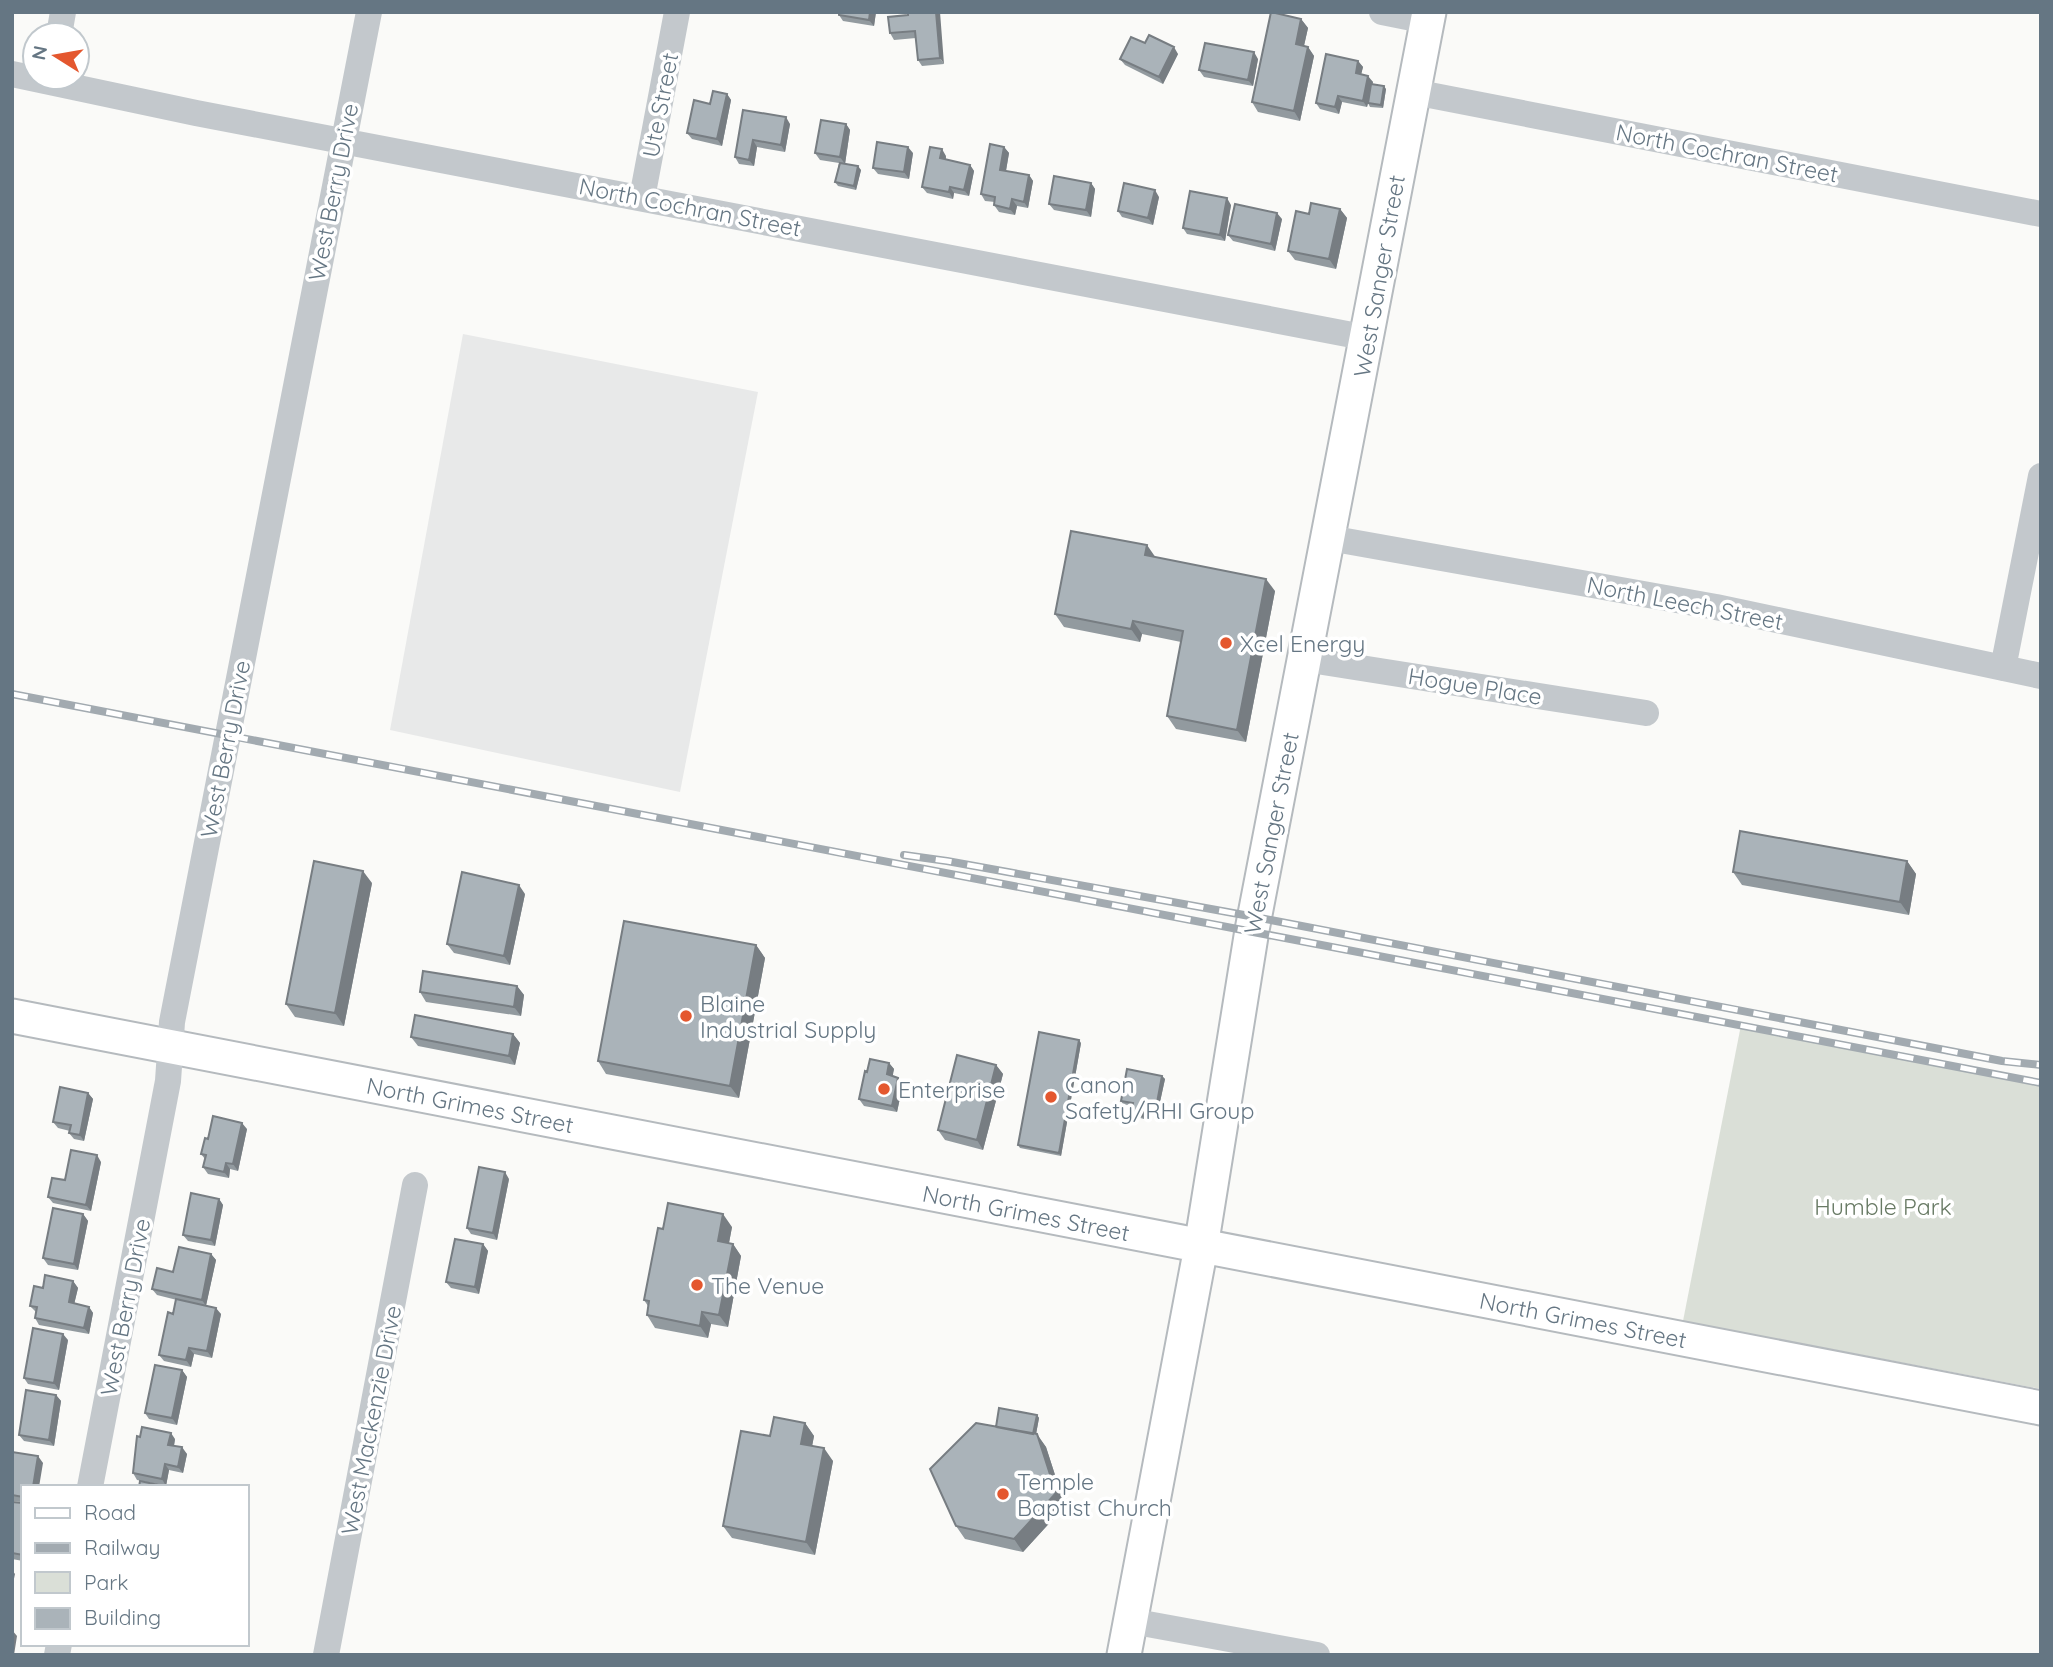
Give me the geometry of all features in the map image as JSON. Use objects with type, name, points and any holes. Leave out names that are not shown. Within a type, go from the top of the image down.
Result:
[{"type":"main road","name":"West Sanger Street","points":[[1124,1655],[1201,1247],[1243,981],[1428,17]]},
{"type":"main road","name":"North Grimes Street","points":[[12,1017],[2041,1408]]},
{"type":"street","name":"West Berry Drive","points":[[90,1485],[168,1082],[172,1022],[224,746],[369,12]]},
{"type":"street","name":"Ute Street","points":[[642,198],[677,12]]},
{"type":"street","points":[[1382,12],[1428,17]]},
{"type":"street","name":"North Cochran Street","points":[[91,88],[343,141],[1368,338]]},
{"type":"street","name":"North Cochran Street","points":[[1414,92],[2041,215]]},
{"type":"street","points":[[2003,668],[2041,476]]},
{"type":"street","name":"North Leech Street","points":[[1329,538],[1716,607],[2041,676]]},
{"type":"street","name":"Hogue Place","points":[[1304,659],[1646,713]]},
{"type":"street","name":"West Mackenzie Drive","points":[[326,1655],[415,1185]]},
{"type":"street","points":[[1131,1621],[1317,1655]]},
{"type":"shaded area","points":[[463,334],[758,392],[680,792],[390,730]]},
{"type":"green space","name":"Humble Park","points":[[1741,1025],[2041,1082],[2041,1389],[1683,1321]]},
{"type":"building","points":[[839,12],[870,12],[869,20],[839,15]]},
{"type":"building","points":[[908,12],[936,12],[940,58],[918,60],[915,31],[890,33],[888,17],[908,15]]},
{"type":"building","points":[[1271,12],[1301,19],[1296,44],[1308,47],[1294,111],[1252,102]]},
{"type":"building","points":[[1149,35],[1174,47],[1159,77],[1120,59],[1131,37],[1145,43]]},
{"type":"building","points":[[1205,43],[1254,52],[1248,80],[1199,70]]},
{"type":"building","points":[[1326,54],[1358,61],[1356,73],[1368,76],[1363,101],[1338,96],[1335,107],[1316,103]]},
{"type":"building","points":[[1371,84],[1384,86],[1381,105],[1368,103]]},
{"type":"building","points":[[713,91],[727,94],[717,139],[687,133],[694,100],[710,104]]},
{"type":"building","points":[[743,110],[786,117],[781,145],[753,140],[749,160],[735,157]]},
{"type":"building","points":[[821,120],[846,124],[840,157],[815,153]]},
{"type":"building","points":[[877,142],[908,147],[904,172],[873,168]]},
{"type":"building","points":[[990,144],[1004,147],[1000,170],[1029,175],[1024,202],[1012,199],[1010,209],[994,205],[995,197],[981,194]]},
{"type":"building","points":[[930,147],[942,149],[940,158],[970,165],[964,190],[950,187],[949,192],[922,187]]},
{"type":"building","points":[[840,163],[858,166],[854,186],[835,182]]},
{"type":"building","points":[[1054,176],[1091,183],[1086,210],[1049,204]]},
{"type":"building","points":[[1124,183],[1155,190],[1148,218],[1118,211]]},
{"type":"building","points":[[1190,191],[1227,198],[1220,235],[1183,228]]},
{"type":"building","points":[[1311,203],[1340,209],[1329,259],[1288,251],[1296,211],[1309,214]]},
{"type":"building","points":[[1235,204],[1277,213],[1271,244],[1228,235]]},
{"type":"building","name":"Xcel Energy","points":[[1071,531],[1147,545],[1145,555],[1266,579],[1237,730],[1167,716],[1183,631],[1133,621],[1131,629],[1055,614]]},
{"type":"building","points":[[1740,831],[1907,861],[1900,902],[1733,872]]},
{"type":"building","points":[[314,861],[363,871],[335,1013],[286,1004]]},
{"type":"building","points":[[462,872],[519,885],[504,956],[447,944]]},
{"type":"building","name":"Blaine Industrial Supply","points":[[624,921],[756,945],[730,1086],[598,1061]]},
{"type":"building","points":[[423,971],[517,986],[514,1007],[420,992]]},
{"type":"building","points":[[415,1015],[513,1034],[509,1056],[411,1037]]},
{"type":"building","name":"Canon Safety/RHI Group","points":[[1039,1032],[1079,1040],[1059,1153],[1018,1145]]},
{"type":"building","points":[[957,1055],[996,1065],[977,1140],[938,1130]]},
{"type":"building","name":"Enterprise","points":[[870,1059],[889,1063],[887,1074],[898,1078],[892,1106],[859,1099]]},
{"type":"building","points":[[1127,1069],[1162,1076],[1156,1108],[1144,1106],[1142,1116],[1131,1113],[1133,1103],[1121,1101]]},
{"type":"building","points":[[60,1087],[88,1093],[80,1135],[69,1133],[71,1125],[53,1122]]},
{"type":"building","points":[[213,1116],[242,1123],[233,1164],[226,1163],[224,1172],[203,1167],[206,1155],[201,1154],[205,1138],[208,1139]]},
{"type":"building","points":[[71,1150],[97,1155],[86,1205],[48,1197],[52,1178],[65,1180]]},
{"type":"building","points":[[479,1167],[505,1172],[493,1233],[467,1228]]},
{"type":"building","points":[[191,1193],[219,1199],[211,1240],[183,1235]]},
{"type":"building","name":"The Venue","points":[[668,1203],[723,1214],[718,1241],[733,1244],[719,1315],[702,1312],[700,1326],[647,1315],[649,1301],[644,1300],[658,1228],[663,1229]]},
{"type":"building","points":[[53,1208],[83,1214],[74,1264],[43,1258]]},
{"type":"building","points":[[455,1239],[483,1244],[475,1287],[446,1282]]},
{"type":"building","points":[[179,1247],[211,1254],[202,1300],[152,1289],[157,1268],[173,1272]]},
{"type":"building","points":[[45,1275],[73,1281],[69,1302],[89,1307],[84,1328],[35,1318],[37,1307],[30,1306],[34,1286],[43,1288]]},
{"type":"building","points":[[176,1299],[216,1308],[207,1351],[189,1348],[186,1360],[159,1355],[168,1312],[173,1314]]},
{"type":"building","points":[[33,1328],[63,1334],[54,1383],[24,1378]]},
{"type":"building","points":[[155,1365],[182,1370],[172,1418],[145,1413]]},
{"type":"building","points":[[26,1390],[56,1395],[49,1440],[19,1435]]},
{"type":"building","points":[[999,1408],[1037,1415],[1033,1434],[996,1427]]},
{"type":"building","points":[[774,1417],[805,1423],[801,1444],[824,1448],[806,1542],[723,1526],[741,1431],[770,1436]]},
{"type":"building","name":"Temple Baptist Church","points":[[976,1423],[1037,1434],[1056,1493],[1014,1539],[956,1526],[930,1469]]},
{"type":"building","points":[[142,1427],[171,1433],[168,1445],[182,1447],[178,1467],[165,1464],[162,1479],[133,1473],[137,1436],[140,1437]]},
{"type":"building","points":[[12,1452],[38,1456],[33,1485],[21,1485],[21,1497],[12,1495]]},
{"type":"building","points":[[140,1481],[159,1485],[139,1485]]},
{"type":"building","points":[[12,1502],[21,1503],[21,1555],[12,1553]]},
{"type":"railway","points":[[12,694],[2041,1083]]},
{"type":"railway","points":[[904,855],[1255,917],[2002,1061],[2041,1065]]},
{"type":"place","name":"Xcel Energy","points":[[1226,643]]},
{"type":"place","name":"Blaine Industrial Supply","points":[[686,1016]]},
{"type":"place","name":"Enterprise","points":[[884,1089]]},
{"type":"place","name":"Canon Safety/RHI Group","points":[[1051,1097]]},
{"type":"place","name":"The Venue","points":[[697,1285]]},
{"type":"place","name":"Temple Baptist Church","points":[[1003,1494]]}]
